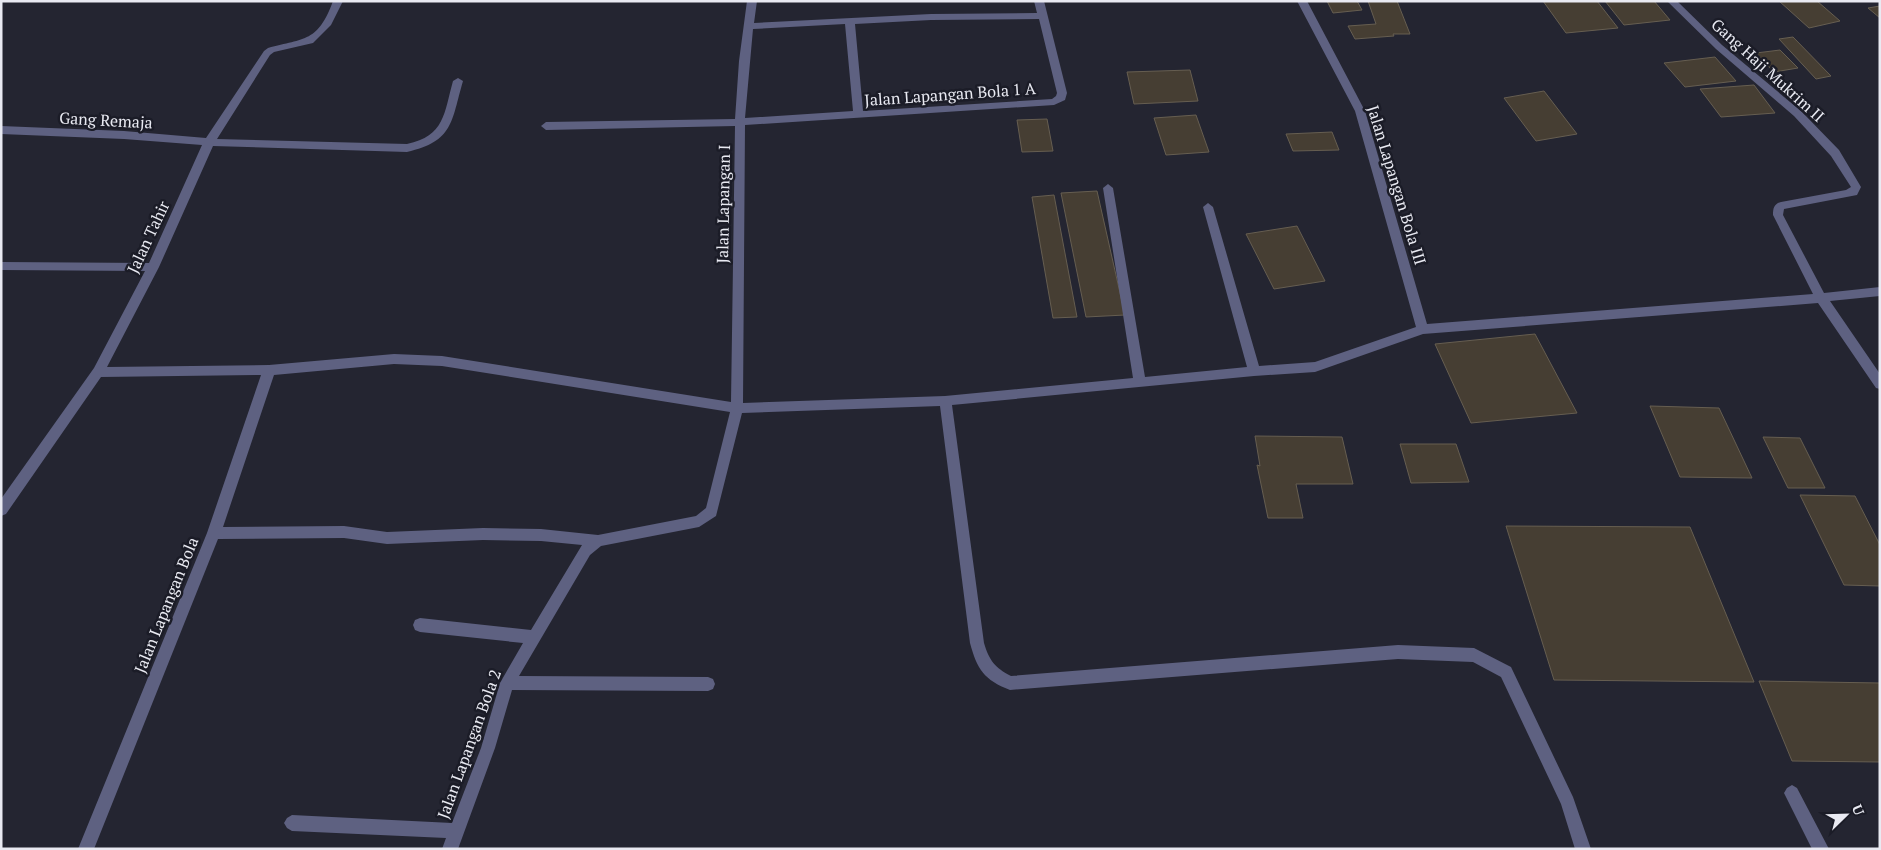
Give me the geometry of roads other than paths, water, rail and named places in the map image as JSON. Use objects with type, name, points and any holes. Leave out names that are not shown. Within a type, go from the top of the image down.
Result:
[{"type":"street","name":"Jalan Tahir","points":[[1,510],[98,372],[153,267],[209,142],[266,54],[271,50],[310,41],[316,37],[325,29],[338,1]]},
{"type":"street","name":"Jalan Lapangan I","points":[[737,408],[740,122],[744,61],[752,1]]},
{"type":"street","name":"Jalan Lapangan Bola 1 A","points":[[546,126],[740,122],[1054,102],[1061,98],[1062,93],[1039,1]]},
{"type":"street","name":"Jalan Lapangan Bola III","points":[[1302,1],[1360,111],[1423,329]]},
{"type":"street","name":"Gang Haji Mukrim II","points":[[1671,1],[1719,47],[1798,114],[1835,154],[1856,186],[1853,192],[1847,194],[1786,205],[1778,209],[1778,215],[1821,298]]},
{"type":"street","points":[[750,26],[930,18],[1042,16]]},
{"type":"street","points":[[850,22],[858,115]]},
{"type":"street","name":"Gang Remaja","points":[[1,130],[124,135],[209,142],[407,148],[424,146],[442,133],[458,81]]},
{"type":"street","points":[[1108,188],[1140,382]]},
{"type":"street","points":[[1208,207],[1254,370]]},
{"type":"street","points":[[1,266],[153,267]]},
{"type":"street","points":[[98,372],[268,370],[394,358],[442,361],[737,408],[945,401],[1254,370],[1315,367],[1423,329],[1821,298],[1880,291]]},
{"type":"street","points":[[1821,298],[1880,384]]},
{"type":"street","name":"Jalan Lapangan Bola","points":[[86,849],[214,533],[268,370]]},
{"type":"street","points":[[945,401],[977,643],[982,662],[991,674],[1010,683],[1398,652],[1474,655],[1506,672],[1568,802],[1583,849]]},
{"type":"street","points":[[214,533],[344,532],[387,538],[483,534],[541,535],[598,541],[699,521],[711,512],[737,408]]},
{"type":"street","name":"Jalan Lapangan Bola 2","points":[[450,849],[488,748],[507,684],[585,551],[598,541]]},
{"type":"street","points":[[420,625],[534,637]]},
{"type":"street","points":[[507,684],[708,684]]},
{"type":"street","points":[[1792,793],[1821,849]]},
{"type":"street","points":[[292,823],[456,831]]}]
